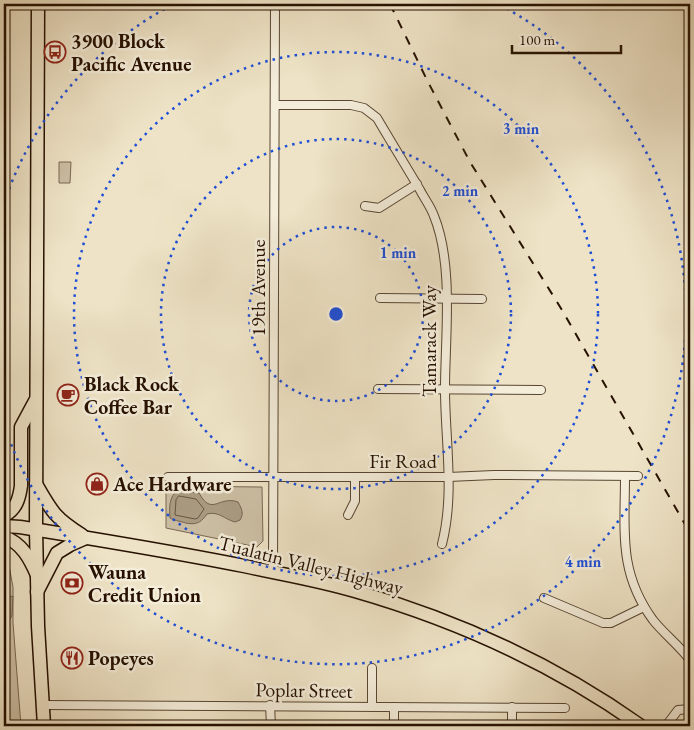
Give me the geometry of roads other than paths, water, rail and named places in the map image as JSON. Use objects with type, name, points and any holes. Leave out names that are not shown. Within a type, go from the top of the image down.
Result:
[{"type":"main road","points":[[38,4],[36,529],[38,626],[44,726]]},
{"type":"main road","points":[[4,516],[13,510],[20,495],[21,427],[36,399]]},
{"type":"main road","points":[[36,484],[52,513],[86,538]]},
{"type":"main road","name":"Tualatin Valley Highway","points":[[4,526],[36,529],[200,557],[334,585],[394,603],[476,634],[521,655],[575,684],[641,726]]},
{"type":"main road","points":[[4,537],[15,542],[26,554],[37,575]]},
{"type":"main road","points":[[37,592],[57,553],[70,544],[86,538]]},
{"type":"street","name":"19th Avenue","points":[[273,572],[275,4]]},
{"type":"street","name":"Tamarack Way","points":[[275,105],[350,105],[364,108],[377,118],[434,216],[442,243],[446,298],[445,389],[448,477],[446,528],[442,544]]},
{"type":"street","points":[[366,206],[379,208],[416,184]]},
{"type":"street","points":[[380,298],[482,298]]},
{"type":"street","points":[[378,388],[541,390]]},
{"type":"street","points":[[625,476],[624,543],[626,559],[634,587],[644,607],[659,627],[682,649],[690,660]]},
{"type":"street","name":"Fir Road","points":[[168,477],[638,476]]},
{"type":"street","points":[[348,515],[355,502],[355,477]]},
{"type":"street","points":[[544,598],[603,624],[617,620],[644,607]]},
{"type":"street","points":[[372,668],[372,707]]},
{"type":"street","name":"Poplar Street","points":[[43,705],[565,708]]},
{"type":"street","points":[[270,705],[271,726]]},
{"type":"street","points":[[394,707],[394,726]]},
{"type":"street","points":[[512,707],[512,726]]},
{"type":"street","points":[[666,726],[678,710],[690,709]]},
{"type":"water","points":[[178,491],[199,493],[208,504],[212,505],[226,501],[238,502],[241,507],[242,516],[240,520],[235,522],[218,514],[211,513],[207,514],[200,522],[192,524],[174,520],[170,518],[170,503]]},
{"type":"water","points":[[13,596],[12,616],[4,627],[4,603],[9,597]]},
{"type":"railway","points":[[390,4],[470,162],[562,310],[690,533]]},
{"type":"place","name":"3900 Block Pacific Avenue","points":[[55,52]]},
{"type":"place","name":"Black Rock Coffee Bar","points":[[68,395]]},
{"type":"place","name":"Ace Hardware","points":[[97,484]]},
{"type":"place","name":"Wauna Credit Union","points":[[72,583]]},
{"type":"place","name":"Popeyes","points":[[72,658]]}]
